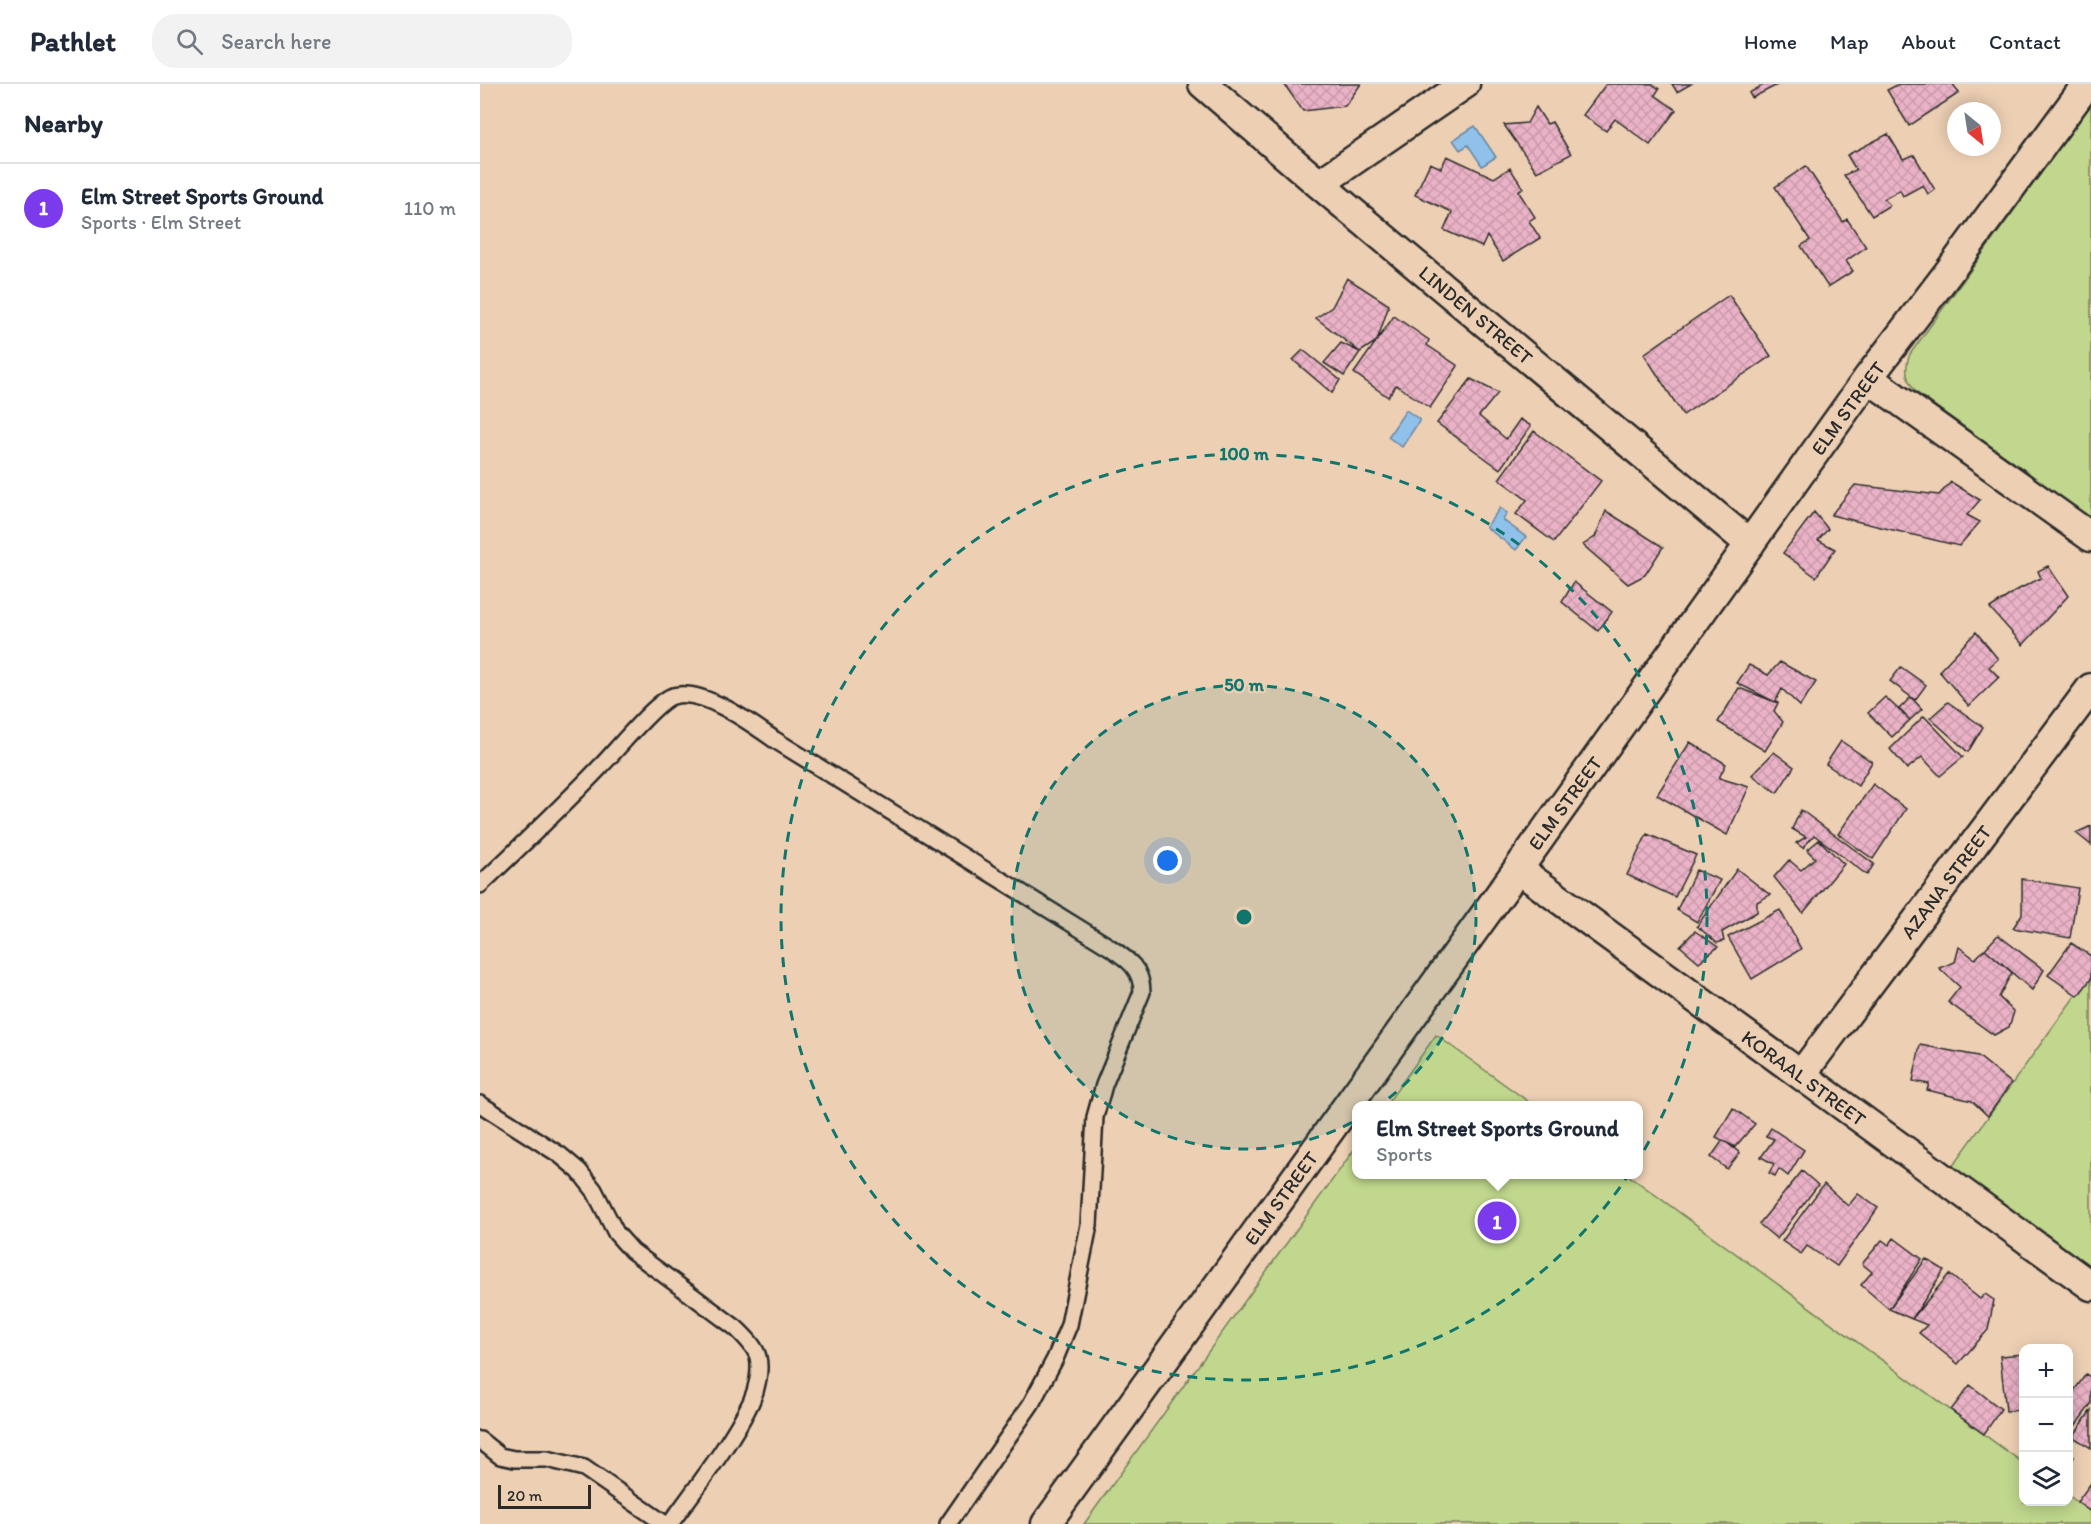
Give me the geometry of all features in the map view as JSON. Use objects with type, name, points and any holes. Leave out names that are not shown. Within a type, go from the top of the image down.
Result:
[{"type":"street","name":"LINDEN STREET","points":[[1203,84],[1319,184],[1750,544]]},
{"type":"street","points":[[1319,184],[1465,84]]},
{"type":"street","name":"ELM STREET","points":[[1046,1524],[1868,378],[2087,84]]},
{"type":"street","points":[[1868,378],[2091,537]]},
{"type":"street","name":"AZANA STREET","points":[[1802,1075],[2091,688]]},
{"type":"street","name":"KORAAL STREET","points":[[1518,869],[2091,1286]]},
{"type":"lane","points":[[480,885],[602,766],[652,711],[672,696],[687,696],[710,700],[739,715],[1108,946],[1128,959],[1138,971],[1142,982],[1142,992],[1104,1085],[1095,1118],[1089,1225],[1069,1325],[1055,1359],[1030,1404],[948,1524]]},
{"type":"lane","points":[[480,1104],[561,1155],[579,1171],[594,1190],[616,1233],[632,1251],[736,1328],[751,1343],[758,1356],[759,1377],[752,1401],[728,1441],[670,1524]]},
{"type":"lane","points":[[480,1440],[500,1456],[514,1459],[547,1459],[584,1468],[664,1524]]},
{"type":"green space","points":[[2091,104],[2091,519],[1916,392],[1908,379],[1907,365],[1910,354]]},
{"type":"green space","points":[[2091,974],[2091,1268],[1952,1167]]},
{"type":"green space","points":[[1436,1035],[1527,1101],[1389,1101]]},
{"type":"green space","points":[[1352,1153],[1352,1179],[1633,1179],[2019,1460],[2019,1506],[2073,1506],[2073,1499],[2091,1512],[2091,1524],[1084,1524]]},
{"type":"water","points":[[1475,126],[1496,157],[1482,166],[1468,145],[1460,150],[1453,140]]},
{"type":"water","points":[[1406,410],[1420,420],[1402,447],[1388,437]]},
{"type":"water","points":[[1500,508],[1507,513],[1503,520],[1526,537],[1516,550],[1486,527]]},
{"type":"building","points":[[1284,84],[1361,84],[1345,106],[1303,111]]},
{"type":"building","points":[[1606,84],[1652,84],[1659,89],[1655,95],[1676,110],[1650,145],[1615,119],[1606,131],[1583,115]]},
{"type":"building","points":[[1672,84],[1691,84],[1677,92]]},
{"type":"building","points":[[1765,84],[1779,84],[1752,98],[1749,93]]},
{"type":"building","points":[[1899,84],[1953,84],[1959,93],[1909,126],[1887,90]]},
{"type":"building","points":[[1536,107],[1547,124],[1552,122],[1571,154],[1537,172],[1504,125],[1527,123]]},
{"type":"building","points":[[1888,134],[1903,159],[1914,155],[1935,190],[1928,194],[1923,185],[1903,196],[1900,190],[1884,199],[1890,205],[1872,216],[1844,175],[1856,170],[1847,155]]},
{"type":"building","points":[[1447,156],[1494,178],[1510,168],[1523,188],[1518,191],[1535,217],[1529,221],[1540,238],[1503,261],[1487,236],[1482,247],[1444,230],[1452,212],[1415,195],[1430,163],[1441,168]]},
{"type":"building","points":[[1806,166],[1843,222],[1847,219],[1866,247],[1846,261],[1853,271],[1828,287],[1801,246],[1810,240],[1775,187]]},
{"type":"building","points":[[1347,278],[1389,305],[1377,341],[1360,352],[1316,318],[1332,307]]},
{"type":"building","points":[[1729,295],[1771,356],[1683,415],[1644,354]]},
{"type":"building","points":[[1394,316],[1429,340],[1427,345],[1458,366],[1430,408],[1396,385],[1388,397],[1354,373]]},
{"type":"building","points":[[1341,343],[1360,352],[1344,376],[1324,363]]},
{"type":"building","points":[[1303,350],[1340,380],[1332,393],[1293,360]]},
{"type":"building","points":[[1471,379],[1498,393],[1479,416],[1506,439],[1520,419],[1531,426],[1500,469],[1437,423]]},
{"type":"building","points":[[1534,431],[1601,481],[1554,542],[1516,514],[1527,500],[1499,479]]},
{"type":"building","points":[[1951,482],[1980,500],[1967,515],[1980,522],[1959,546],[1831,515],[1855,485],[1939,495]]},
{"type":"building","points":[[1606,511],[1663,547],[1645,575],[1628,584],[1583,545],[1595,537]]},
{"type":"building","points":[[1814,512],[1828,529],[1818,540],[1835,549],[1816,577],[1783,553]]},
{"type":"building","points":[[2048,566],[2068,596],[2023,645],[1990,608],[2041,578],[2038,571]]},
{"type":"building","points":[[1574,582],[1612,612],[1598,631],[1562,602]]},
{"type":"building","points":[[1976,632],[1998,659],[1989,667],[1999,677],[1969,706],[1939,671]]},
{"type":"building","points":[[1780,662],[1816,682],[1800,706],[1782,689],[1775,702],[1737,683],[1749,665],[1768,675]]},
{"type":"building","points":[[1901,667],[1926,685],[1915,700],[1890,681]]},
{"type":"building","points":[[1739,688],[1778,703],[1774,711],[1783,722],[1765,751],[1718,722]]},
{"type":"building","points":[[1885,697],[1910,720],[1892,737],[1868,713]]},
{"type":"building","points":[[1911,697],[1922,709],[1910,720],[1899,709]]},
{"type":"building","points":[[1948,702],[1983,727],[1968,752],[1930,718]]},
{"type":"building","points":[[1924,716],[1963,757],[1940,776],[1922,757],[1907,769],[1890,749]]},
{"type":"building","points":[[1841,741],[1872,762],[1858,786],[1826,764]]},
{"type":"building","points":[[1690,742],[1726,764],[1719,778],[1749,787],[1727,835],[1657,795]]},
{"type":"building","points":[[1774,752],[1794,767],[1777,793],[1752,775]]},
{"type":"building","points":[[1873,784],[1906,809],[1873,859],[1838,834]]},
{"type":"building","points":[[1801,810],[1874,864],[1867,875],[1814,835],[1803,848],[1796,843],[1806,837],[1792,829]]},
{"type":"building","points":[[2091,826],[2091,845],[2076,833]]},
{"type":"building","points":[[1647,834],[1696,855],[1675,897],[1627,875]]},
{"type":"building","points":[[1819,840],[1844,864],[1803,913],[1774,877],[1789,860],[1801,870],[1815,858],[1807,850]]},
{"type":"building","points":[[1737,869],[1770,895],[1757,902],[1757,912],[1722,932],[1724,941],[1717,943],[1697,926]]},
{"type":"building","points":[[1696,870],[1720,880],[1697,922],[1677,910]]},
{"type":"building","points":[[2022,879],[2078,888],[2070,938],[2013,928],[2022,914]]},
{"type":"building","points":[[1780,910],[1801,949],[1752,979],[1728,937]]},
{"type":"building","points":[[1695,931],[1718,947],[1699,962],[1680,946]]},
{"type":"building","points":[[1998,935],[2044,970],[2032,990],[1985,949]]},
{"type":"building","points":[[2071,943],[2091,956],[2091,979],[2078,996],[2048,975]]},
{"type":"building","points":[[1959,947],[1975,959],[1985,949],[2012,972],[1999,997],[2014,1012],[2009,1027],[1994,1035],[1948,1002],[1960,987],[1939,968],[1955,962]]},
{"type":"building","points":[[1920,1045],[1978,1056],[2011,1083],[1988,1116],[1972,1101],[1927,1090],[1929,1084],[1913,1081]]},
{"type":"building","points":[[1733,1108],[1755,1124],[1735,1147],[1716,1137]]},
{"type":"building","points":[[1771,1128],[1804,1150],[1788,1176],[1779,1169],[1775,1176],[1769,1173],[1774,1164],[1761,1157],[1774,1139],[1766,1136]]},
{"type":"building","points":[[1723,1140],[1740,1153],[1727,1169],[1711,1157]]},
{"type":"building","points":[[1802,1171],[1818,1185],[1777,1239],[1759,1224]]},
{"type":"building","points":[[1824,1184],[1848,1206],[1858,1194],[1878,1208],[1837,1266],[1807,1246],[1801,1254],[1782,1241]]},
{"type":"building","points":[[1894,1238],[1922,1259],[1889,1309],[1861,1285],[1872,1272],[1862,1264],[1882,1240],[1889,1245]]},
{"type":"building","points":[[1926,1259],[1944,1270],[1912,1319],[1889,1309]]},
{"type":"building","points":[[1949,1274],[1980,1299],[1985,1294],[1994,1300],[1988,1330],[1958,1364],[1919,1333],[1927,1325],[1912,1319]]},
{"type":"building","points":[[2019,1354],[2019,1410],[2006,1411],[2000,1356]]},
{"type":"building","points":[[2086,1374],[2091,1378],[2091,1404],[2073,1429],[2073,1398],[2073,1392]]},
{"type":"building","points":[[1970,1385],[2001,1409],[1984,1434],[1951,1410]]},
{"type":"building","points":[[2091,1410],[2091,1448],[2073,1437]]},
{"type":"building","points":[[2091,1483],[2091,1512],[2077,1502]]},
{"type":"place","name":"Elm Street Sports Ground","points":[[1497,1221]]}]
